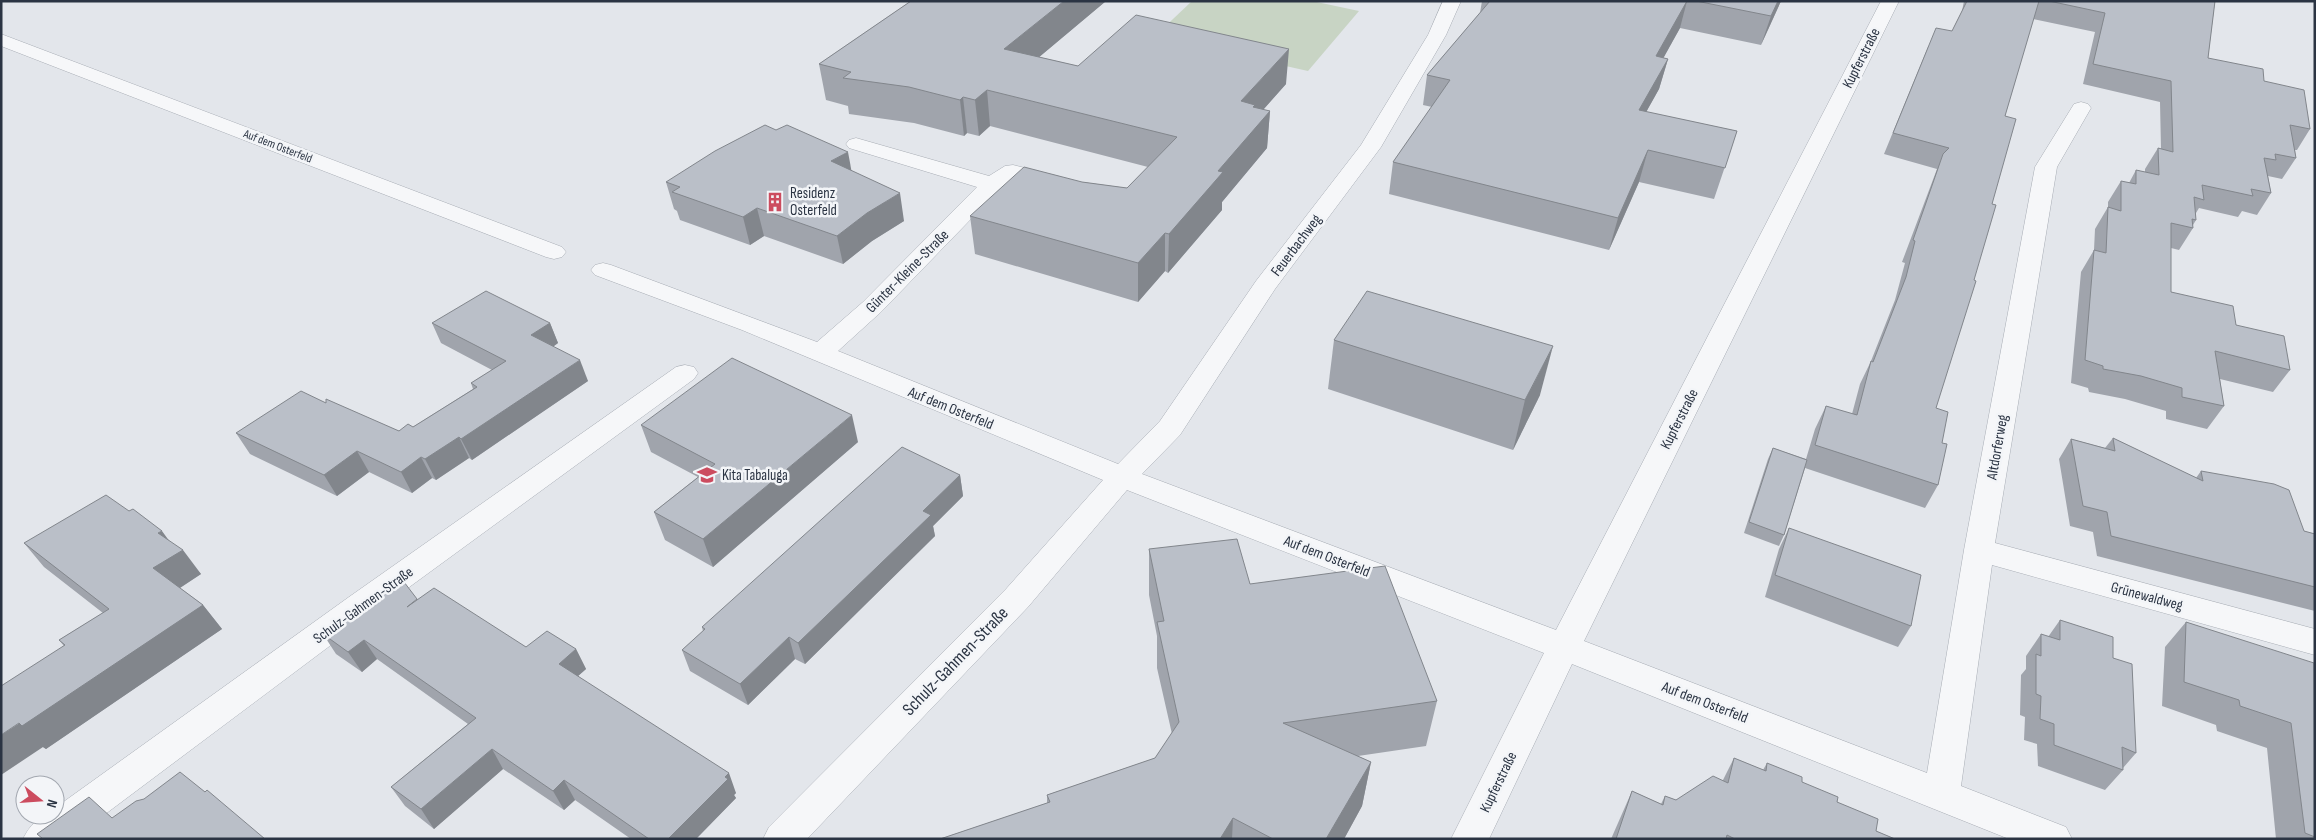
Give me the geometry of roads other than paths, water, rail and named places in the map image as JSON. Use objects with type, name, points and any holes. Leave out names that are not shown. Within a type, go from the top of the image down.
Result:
[{"type":"street","name":"Feuerbachweg","points":[[1122,477],[1170,428],[1266,286],[1370,147],[1433,43],[1452,1]]},
{"type":"street","name":"Kupferstraße","points":[[1470,839],[1564,647],[1890,1]]},
{"type":"street","name":"Auf dem Osterfeld","points":[[1,39],[554,252]]},
{"type":"street","name":"Altdorferweg","points":[[1942,796],[1979,550],[2046,167],[2081,108]]},
{"type":"street","points":[[856,144],[992,184]]},
{"type":"street","name":"Günter-Kleine-Straße","points":[[819,354],[872,307],[992,184],[1013,171],[1077,188]]},
{"type":"street","name":"Auf dem Osterfeld","points":[[603,270],[751,326],[1122,477],[1564,647],[2053,839]]},
{"type":"street","name":"Schulz-Gahmen-Straße","points":[[42,839],[360,606],[685,373]]},
{"type":"street","name":"Schulz-Gahmen-Straße","points":[[782,839],[1017,598],[1122,477]]},
{"type":"street","name":"Grünewaldweg","points":[[1979,550],[2315,642]]},
{"type":"place","name":"Residenz Osterfeld","points":[[775,202]]},
{"type":"place","name":"Kita Tabaluga","points":[[707,475]]}]
